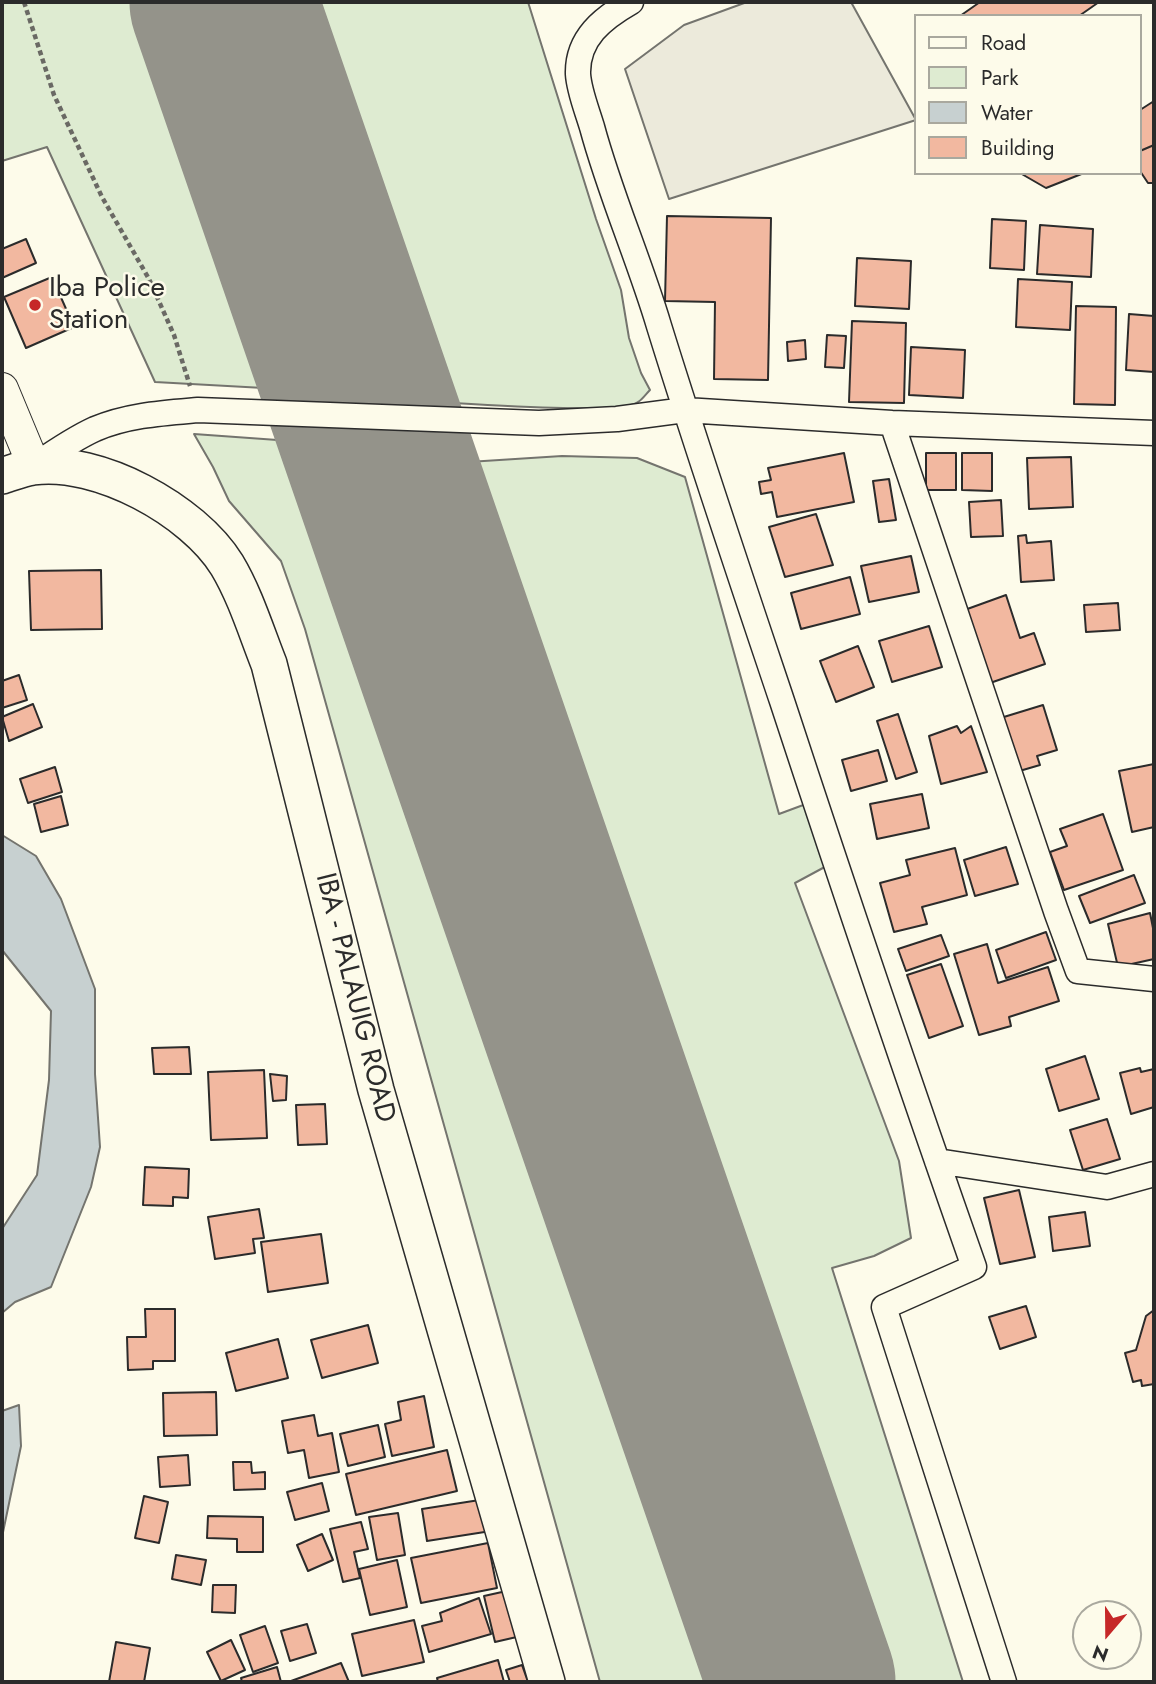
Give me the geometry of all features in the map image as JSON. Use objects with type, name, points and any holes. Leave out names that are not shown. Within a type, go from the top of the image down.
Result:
[{"type":"main road","name":"IBA - PALAUIG ROAD","points":[[18,471],[74,468],[121,481],[155,498],[197,530],[226,564],[247,606],[269,664],[376,1090],[547,1682]]},
{"type":"street","points":[[631,2],[609,14],[591,34],[578,60],[578,79],[598,150],[647,286],[685,410],[974,1267],[884,1307],[1004,1682]]},
{"type":"street","points":[[2,389],[18,471],[95,429],[124,419],[198,410],[539,423],[617,419],[685,410],[892,423],[1154,433]]},
{"type":"street","points":[[892,423],[1078,971],[1154,979]]},
{"type":"street","points":[[937,1161],[1107,1187],[1154,1174]]},
{"type":"path","points":[[24,2],[54,96],[102,197],[154,290],[174,335],[198,410]]},
{"type":"green space","points":[[2,2],[184,2],[318,391],[155,382],[47,147],[2,161]]},
{"type":"green space","points":[[277,2],[528,2],[621,290],[629,338],[650,390],[641,400],[624,406],[599,408],[415,401]]},
{"type":"green space","points":[[194,434],[319,443],[747,1682],[600,1682],[305,629],[281,561],[229,501]]},
{"type":"green space","points":[[562,456],[637,458],[685,477],[779,814],[814,801],[834,862],[795,883],[899,1161],[911,1238],[874,1256],[832,1268],[963,1682],[857,1682],[437,464]]},
{"type":"shaded area","points":[[747,2],[851,2],[914,121],[669,199],[625,69],[684,25]]},
{"type":"water","points":[[2,835],[36,856],[61,899],[95,989],[95,1074],[100,1147],[91,1187],[51,1287],[15,1302],[2,1313],[2,1229],[37,1175],[49,1080],[51,1011],[2,950]]},
{"type":"water","points":[[19,1405],[21,1446],[2,1537],[2,1411]]},
{"type":"building","points":[[980,2],[1099,2],[1082,14],[963,14]]},
{"type":"building","points":[[1154,101],[1154,145],[1142,150],[1142,109]]},
{"type":"building","points":[[1154,145],[1154,183],[1148,183],[1142,174],[1142,150]]},
{"type":"building","points":[[1023,175],[1079,175],[1046,188]]},
{"type":"building","points":[[667,216],[771,218],[768,380],[714,379],[715,302],[665,301]]},
{"type":"building","points":[[992,219],[1026,221],[1024,270],[990,268]]},
{"type":"building","points":[[1040,225],[1093,229],[1091,277],[1037,274]]},
{"type":"building","points":[[26,239],[36,263],[2,278],[2,249]]},
{"type":"building","points":[[857,258],[911,261],[909,309],[855,306]]},
{"type":"building","name":"Iba Police Station","points":[[52,277],[74,327],[26,348],[4,297]]},
{"type":"building","points":[[1018,279],[1072,282],[1070,330],[1016,327]]},
{"type":"building","points":[[1076,306],[1116,307],[1115,405],[1074,404]]},
{"type":"building","points":[[1129,314],[1154,316],[1154,372],[1126,370]]},
{"type":"building","points":[[852,321],[906,323],[904,403],[849,402]]},
{"type":"building","points":[[827,335],[846,336],[844,368],[825,367]]},
{"type":"building","points":[[805,340],[806,359],[788,361],[787,342]]},
{"type":"building","points":[[911,347],[965,350],[963,398],[909,395]]},
{"type":"building","points":[[844,453],[854,502],[777,517],[772,492],[761,494],[759,482],[771,480],[768,468]]},
{"type":"building","points":[[926,453],[956,453],[956,490],[926,490]]},
{"type":"building","points":[[962,453],[992,453],[992,491],[962,490]]},
{"type":"building","points":[[1071,457],[1073,507],[1029,509],[1027,458]]},
{"type":"building","points":[[889,479],[896,520],[879,522],[873,481]]},
{"type":"building","points":[[1001,500],[1003,536],[971,537],[969,502]]},
{"type":"building","points":[[816,514],[833,565],[785,577],[769,527]]},
{"type":"building","points":[[1026,535],[1027,543],[1051,541],[1054,580],[1021,582],[1018,536]]},
{"type":"building","points":[[911,556],[919,592],[869,602],[861,566]]},
{"type":"building","points":[[101,570],[102,629],[31,630],[29,571]]},
{"type":"building","points":[[850,577],[860,614],[801,629],[791,593]]},
{"type":"building","points":[[1006,595],[1020,638],[1034,633],[1045,664],[990,683],[959,612]]},
{"type":"building","points":[[1118,603],[1120,630],[1086,632],[1084,605]]},
{"type":"building","points":[[929,626],[942,667],[892,682],[879,641]]},
{"type":"building","points":[[858,646],[874,687],[836,702],[820,661]]},
{"type":"building","points":[[19,675],[27,700],[2,708],[2,681]]},
{"type":"building","points":[[33,704],[42,727],[9,741],[2,717]]},
{"type":"building","points":[[1043,705],[1057,750],[1037,756],[1040,765],[1016,772],[994,720]]},
{"type":"building","points":[[898,714],[917,772],[896,779],[877,721]]},
{"type":"building","points":[[957,726],[961,733],[971,726],[987,772],[941,784],[929,736]]},
{"type":"building","points":[[878,750],[887,781],[851,791],[842,760]]},
{"type":"building","points":[[1154,764],[1154,827],[1132,832],[1119,771]]},
{"type":"building","points":[[55,767],[62,792],[28,803],[20,779]]},
{"type":"building","points":[[922,794],[929,828],[877,839],[870,804]]},
{"type":"building","points":[[61,796],[68,825],[41,832],[34,804]]},
{"type":"building","points":[[1103,814],[1123,870],[1064,890],[1050,852],[1067,846],[1060,829]]},
{"type":"building","points":[[1006,847],[1018,884],[975,896],[964,860]]},
{"type":"building","points":[[955,848],[967,895],[922,907],[927,924],[894,932],[880,883],[910,875],[906,860]]},
{"type":"building","points":[[1134,875],[1145,903],[1090,923],[1079,896]]},
{"type":"building","points":[[1150,913],[1154,933],[1154,959],[1118,967],[1108,924]]},
{"type":"building","points":[[1046,932],[1056,960],[1006,978],[996,950]]},
{"type":"building","points":[[941,935],[949,956],[906,971],[898,949]]},
{"type":"building","points":[[987,944],[998,983],[1048,967],[1059,1001],[1009,1017],[1011,1026],[979,1035],[954,954]]},
{"type":"building","points":[[941,964],[963,1026],[929,1038],[907,975]]},
{"type":"building","points":[[189,1047],[191,1074],[154,1074],[152,1048]]},
{"type":"building","points":[[1085,1056],[1099,1099],[1059,1111],[1046,1069]]},
{"type":"building","points":[[1140,1068],[1141,1072],[1154,1069],[1154,1107],[1131,1114],[1120,1073]]},
{"type":"building","points":[[264,1070],[267,1138],[211,1140],[208,1072]]},
{"type":"building","points":[[270,1074],[287,1076],[286,1100],[273,1101]]},
{"type":"building","points":[[325,1104],[327,1144],[298,1145],[296,1105]]},
{"type":"building","points":[[1107,1119],[1120,1159],[1083,1170],[1070,1130]]},
{"type":"building","points":[[145,1167],[189,1169],[188,1198],[173,1197],[173,1206],[143,1205]]},
{"type":"building","points":[[1019,1190],[1035,1257],[1000,1264],[984,1198]]},
{"type":"building","points":[[259,1209],[264,1238],[253,1239],[255,1253],[215,1259],[208,1217]]},
{"type":"building","points":[[1085,1212],[1090,1246],[1053,1251],[1049,1217]]},
{"type":"building","points":[[321,1234],[328,1283],[268,1292],[261,1242]]},
{"type":"building","points":[[1026,1306],[1036,1337],[1000,1349],[989,1317]]},
{"type":"building","points":[[145,1309],[175,1309],[175,1361],[153,1361],[153,1369],[128,1370],[127,1337],[146,1337]]},
{"type":"building","points":[[1154,1310],[1154,1384],[1142,1386],[1141,1380],[1133,1382],[1125,1353],[1136,1350],[1146,1316]]},
{"type":"building","points":[[368,1325],[378,1363],[322,1378],[311,1340]]},
{"type":"building","points":[[278,1339],[288,1378],[236,1391],[226,1353]]},
{"type":"building","points":[[216,1392],[217,1435],[164,1436],[163,1393]]},
{"type":"building","points":[[424,1396],[434,1447],[392,1456],[385,1424],[401,1420],[398,1402]]},
{"type":"building","points":[[314,1415],[318,1436],[332,1433],[339,1472],[309,1478],[304,1450],[288,1453],[282,1421]]},
{"type":"building","points":[[378,1425],[385,1457],[348,1466],[340,1434]]},
{"type":"building","points":[[447,1450],[457,1491],[356,1515],[346,1474]]},
{"type":"building","points":[[188,1455],[190,1485],[160,1487],[158,1457]]},
{"type":"building","points":[[233,1462],[251,1462],[252,1473],[265,1472],[265,1489],[234,1490]]},
{"type":"building","points":[[322,1483],[329,1511],[295,1520],[287,1492]]},
{"type":"building","points":[[144,1496],[168,1502],[159,1543],[135,1538]]},
{"type":"building","points":[[486,1499],[491,1531],[427,1541],[422,1509]]},
{"type":"building","points":[[398,1513],[405,1555],[377,1560],[369,1517]]},
{"type":"building","points":[[208,1516],[263,1517],[263,1552],[237,1552],[237,1539],[207,1538]]},
{"type":"building","points":[[361,1522],[368,1549],[354,1552],[360,1578],[343,1582],[330,1529]]},
{"type":"building","points":[[322,1534],[333,1560],[308,1571],[297,1545]]},
{"type":"building","points":[[488,1543],[497,1588],[421,1603],[411,1558]]},
{"type":"building","points":[[176,1555],[206,1560],[201,1585],[172,1579]]},
{"type":"building","points":[[397,1560],[407,1607],[370,1615],[359,1569]]},
{"type":"building","points":[[213,1585],[236,1585],[235,1613],[212,1612]]},
{"type":"building","points":[[511,1590],[521,1636],[495,1642],[484,1596]]},
{"type":"building","points":[[479,1598],[491,1634],[429,1652],[422,1626],[442,1621],[440,1613]]},
{"type":"building","points":[[414,1620],[424,1662],[362,1676],[352,1634]]},
{"type":"building","points":[[307,1624],[316,1653],[290,1661],[281,1631]]},
{"type":"building","points":[[265,1626],[278,1663],[253,1672],[240,1635]]},
{"type":"building","points":[[231,1640],[245,1670],[221,1681],[207,1652]]},
{"type":"building","points":[[116,1642],[150,1648],[144,1682],[109,1682]]},
{"type":"building","points":[[498,1660],[504,1682],[438,1682],[437,1678]]},
{"type":"building","points":[[341,1663],[349,1682],[291,1682],[291,1681]]},
{"type":"building","points":[[522,1665],[528,1682],[510,1682],[506,1670]]},
{"type":"building","points":[[277,1667],[281,1682],[242,1682],[241,1678]]},
{"type":"runway","points":[[223,2],[802,1682]]},
{"type":"place","name":"Iba Police Station","points":[[35,305]]}]
